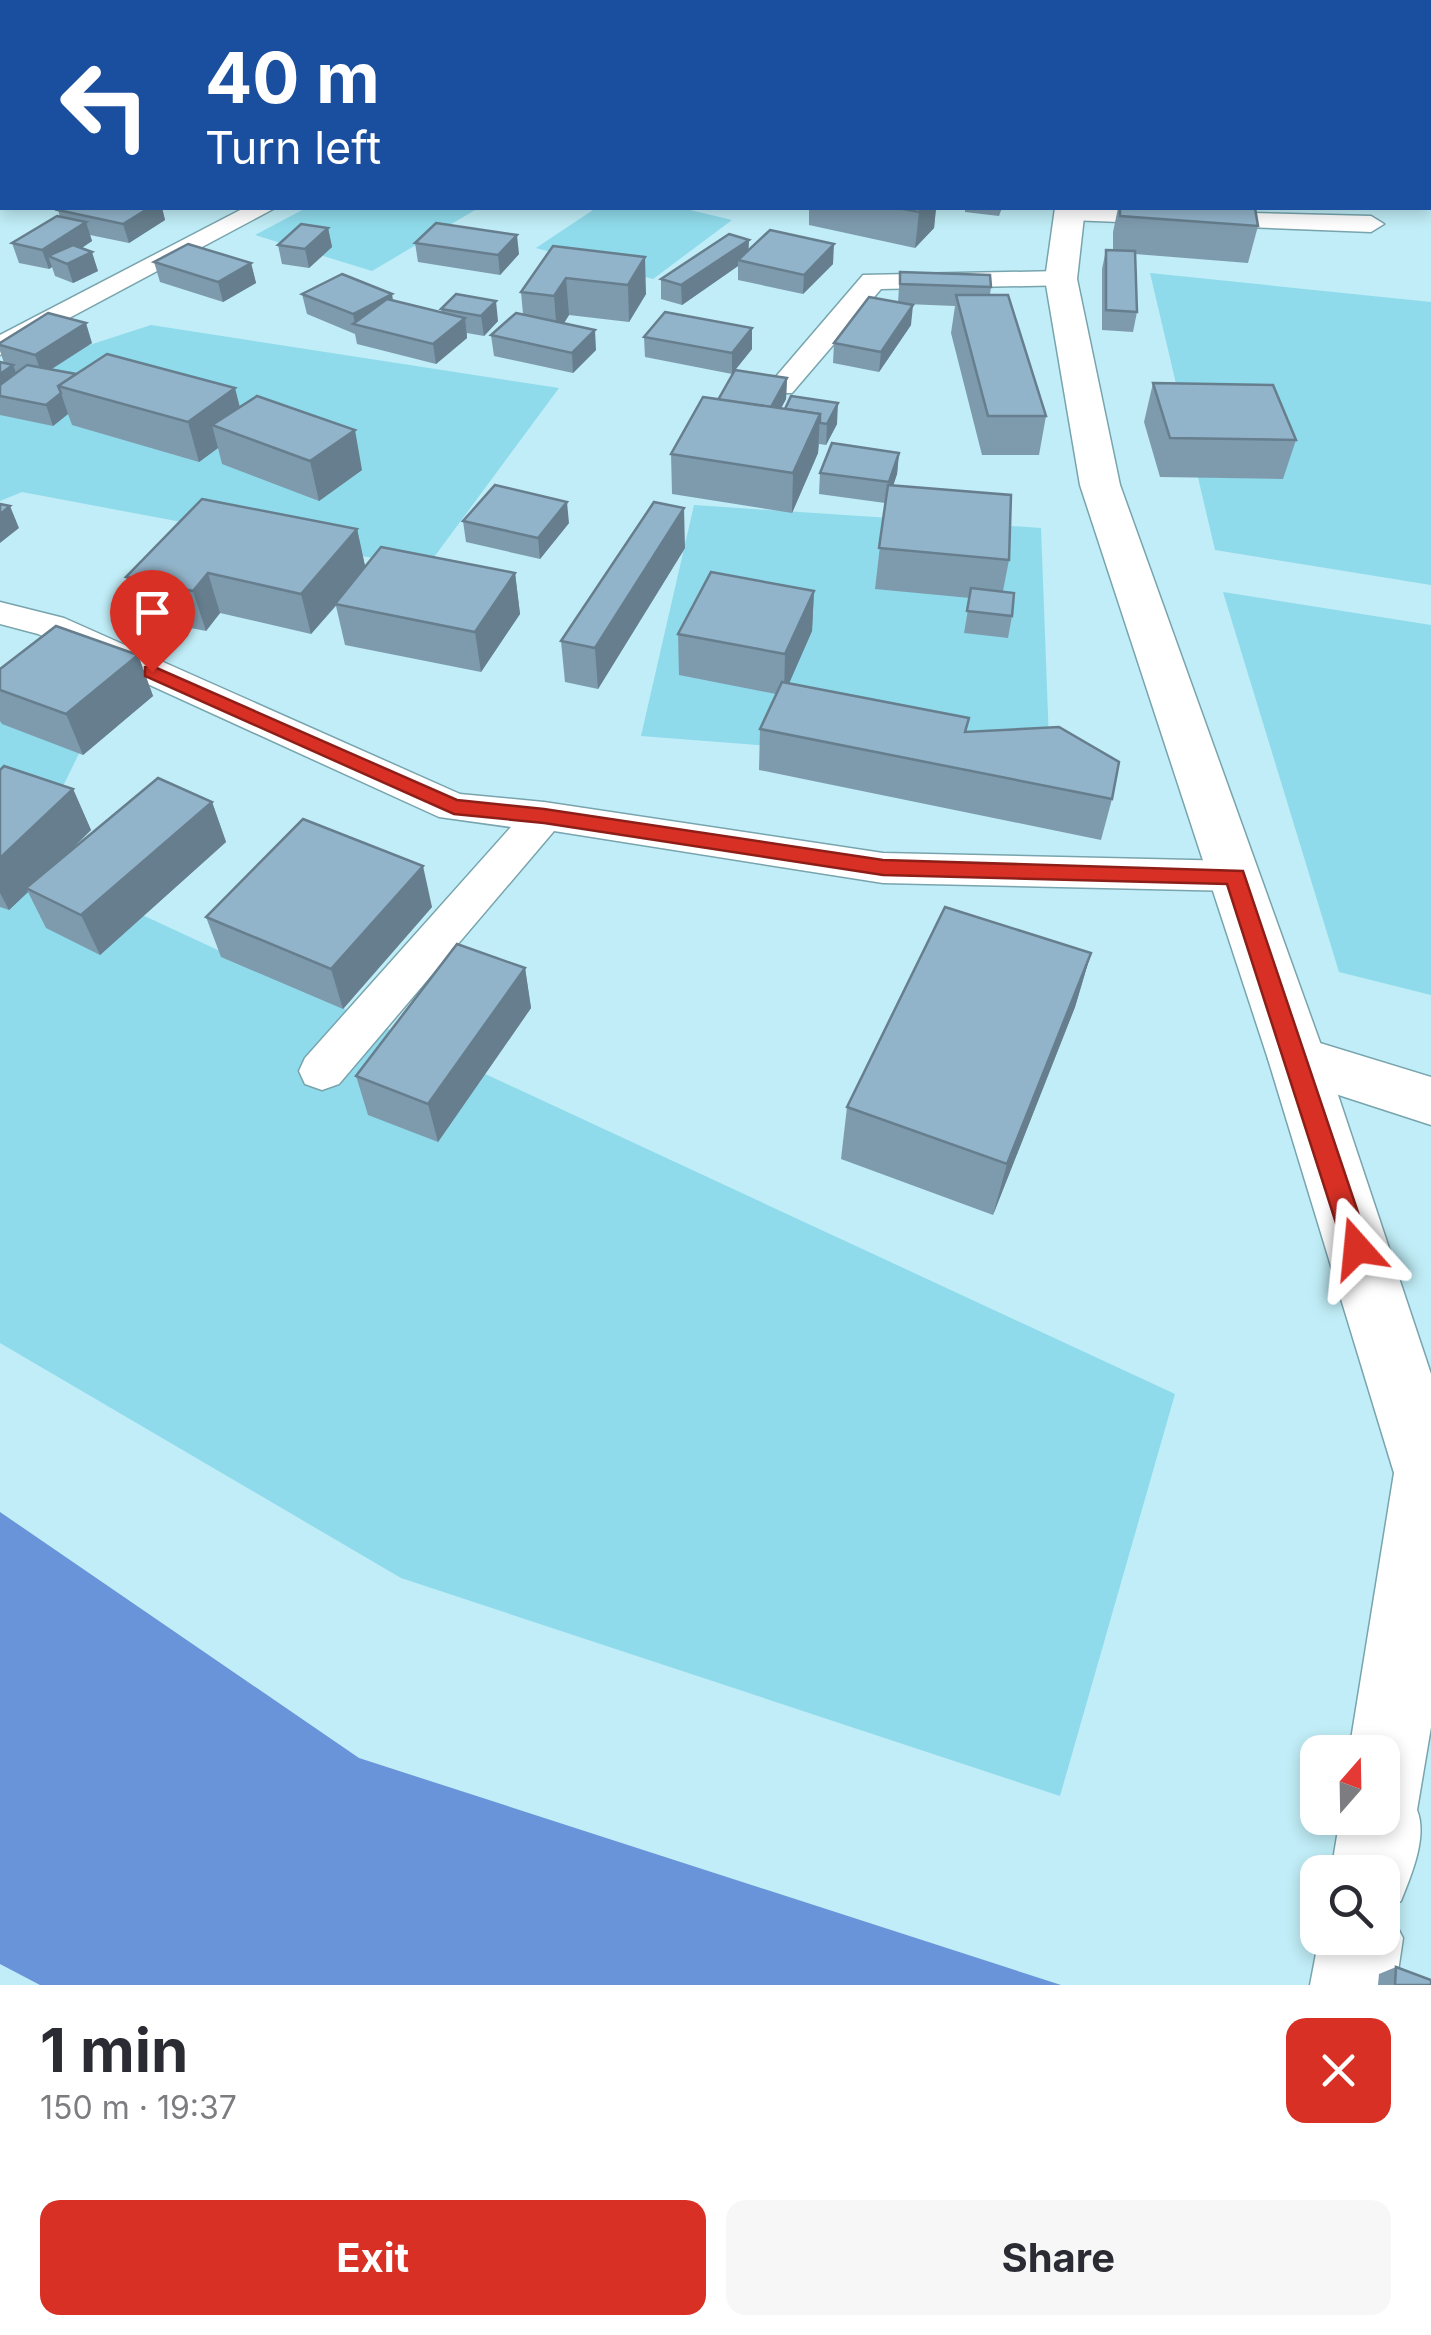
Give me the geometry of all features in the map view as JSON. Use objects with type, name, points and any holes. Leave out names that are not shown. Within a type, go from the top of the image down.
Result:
[{"type":"street","points":[[1070,210],[1061,279],[1100,486],[1298,1059],[1429,1473],[1391,1735]]},
{"type":"street","points":[[1298,1059],[1431,1101]]},
{"type":"street","points":[[1354,1985],[1358,1955]]},
{"type":"lane","points":[[0,346],[258,210]]},
{"type":"lane","points":[[1070,210],[1371,224]]},
{"type":"lane","points":[[782,388],[873,281],[1061,279]]},
{"type":"lane","points":[[0,613],[51,626],[454,807],[544,816],[883,868],[1236,876]]},
{"type":"lane","points":[[322,1071],[544,816]]},
{"type":"shaded area","points":[[302,210],[475,210],[372,271],[255,235]]},
{"type":"shaded area","points":[[593,210],[690,210],[732,220],[653,279],[536,248]]},
{"type":"shaded area","points":[[1150,273],[1431,302],[1431,585],[1215,550]]},
{"type":"shaded area","points":[[151,325],[559,388],[426,568],[22,492],[0,501],[0,374]]},
{"type":"shaded area","points":[[694,505],[1041,528],[1050,768],[641,736]]},
{"type":"shaded area","points":[[1223,592],[1431,625],[1431,995],[1339,972]]},
{"type":"shaded area","points":[[0,688],[104,703],[26,861],[1175,1394],[1060,1796],[401,1578],[0,1343]]},
{"type":"shaded area","points":[[0,1512],[359,1758],[1061,1985],[40,1985],[0,1964]]},
{"type":"building","points":[[58,210],[146,210],[123,224]]},
{"type":"building","points":[[1120,210],[1255,210],[1258,226],[1120,216]]},
{"type":"building","points":[[57,216],[86,222],[42,250],[12,243]]},
{"type":"building","points":[[436,223],[517,235],[498,255],[415,243]]},
{"type":"building","points":[[301,224],[328,228],[305,249],[278,245]]},
{"type":"building","points":[[770,230],[834,244],[804,275],[738,260]]},
{"type":"building","points":[[729,234],[749,240],[681,285],[661,279]]},
{"type":"building","points":[[188,244],[251,263],[218,282],[154,262]]},
{"type":"building","points":[[73,245],[92,252],[67,264],[48,256]]},
{"type":"building","points":[[553,246],[645,257],[628,285],[566,278],[554,296],[521,292]]},
{"type":"building","points":[[1106,250],[1135,251],[1137,312],[1106,310]]},
{"type":"building","points":[[900,272],[990,275],[991,287],[900,284]]},
{"type":"building","points":[[342,274],[392,294],[353,314],[302,294]]},
{"type":"building","points":[[456,294],[496,301],[481,316],[441,309]]},
{"type":"building","points":[[956,295],[1008,295],[1046,416],[988,416]]},
{"type":"building","points":[[869,297],[913,305],[881,352],[834,343]]},
{"type":"building","points":[[387,299],[465,318],[433,344],[353,324]]},
{"type":"building","points":[[665,312],[752,328],[732,353],[644,337]]},
{"type":"building","points":[[48,313],[86,323],[35,355],[0,345],[0,343]]},
{"type":"building","points":[[516,313],[595,330],[572,353],[491,335]]},
{"type":"building","points":[[107,354],[235,388],[188,422],[58,386]]},
{"type":"building","points":[[0,362],[13,365],[0,374]]},
{"type":"building","points":[[27,365],[76,374],[58,386],[61,393],[46,405],[0,396],[0,385]]},
{"type":"building","points":[[735,370],[787,378],[771,407],[718,400]]},
{"type":"building","points":[[1153,383],[1273,385],[1296,440],[1170,438]]},
{"type":"building","points":[[257,396],[355,430],[310,461],[212,425]]},
{"type":"building","points":[[791,396],[838,403],[827,424],[820,423],[820,414],[785,409]]},
{"type":"building","points":[[703,397],[820,414],[793,473],[671,454]]},
{"type":"building","points":[[832,443],[899,453],[889,482],[820,473]]},
{"type":"building","points":[[495,485],[567,502],[538,538],[463,521]]},
{"type":"building","points":[[888,485],[1011,495],[1009,560],[879,548]]},
{"type":"building","points":[[202,499],[357,529],[301,594],[208,573],[193,591],[126,577]]},
{"type":"building","points":[[654,502],[684,508],[595,648],[561,641]]},
{"type":"building","points":[[381,547],[515,573],[475,632],[335,604]]},
{"type":"building","points":[[711,572],[814,591],[785,654],[678,634]]},
{"type":"building","points":[[971,588],[1014,593],[1012,616],[967,611]]},
{"type":"building","points":[[56,626],[138,655],[66,714],[0,690],[0,669]]},
{"type":"building","points":[[782,682],[969,718],[965,732],[1059,727],[1119,762],[1112,799],[760,729]]},
{"type":"building","points":[[4,766],[73,789],[0,858],[0,770]]},
{"type":"building","points":[[158,778],[212,802],[81,915],[26,888]]},
{"type":"building","points":[[303,819],[423,866],[331,969],[206,917]]},
{"type":"building","points":[[945,907],[1091,953],[1007,1164],[847,1107]]},
{"type":"building","points":[[457,944],[525,968],[428,1104],[356,1076]]},
{"type":"building","points":[[1396,1967],[1431,1980],[1431,1985],[1395,1985]]},
{"type":"route","points":[[152,672],[454,807],[544,816],[883,868],[1236,876],[1357,1248]]}]
